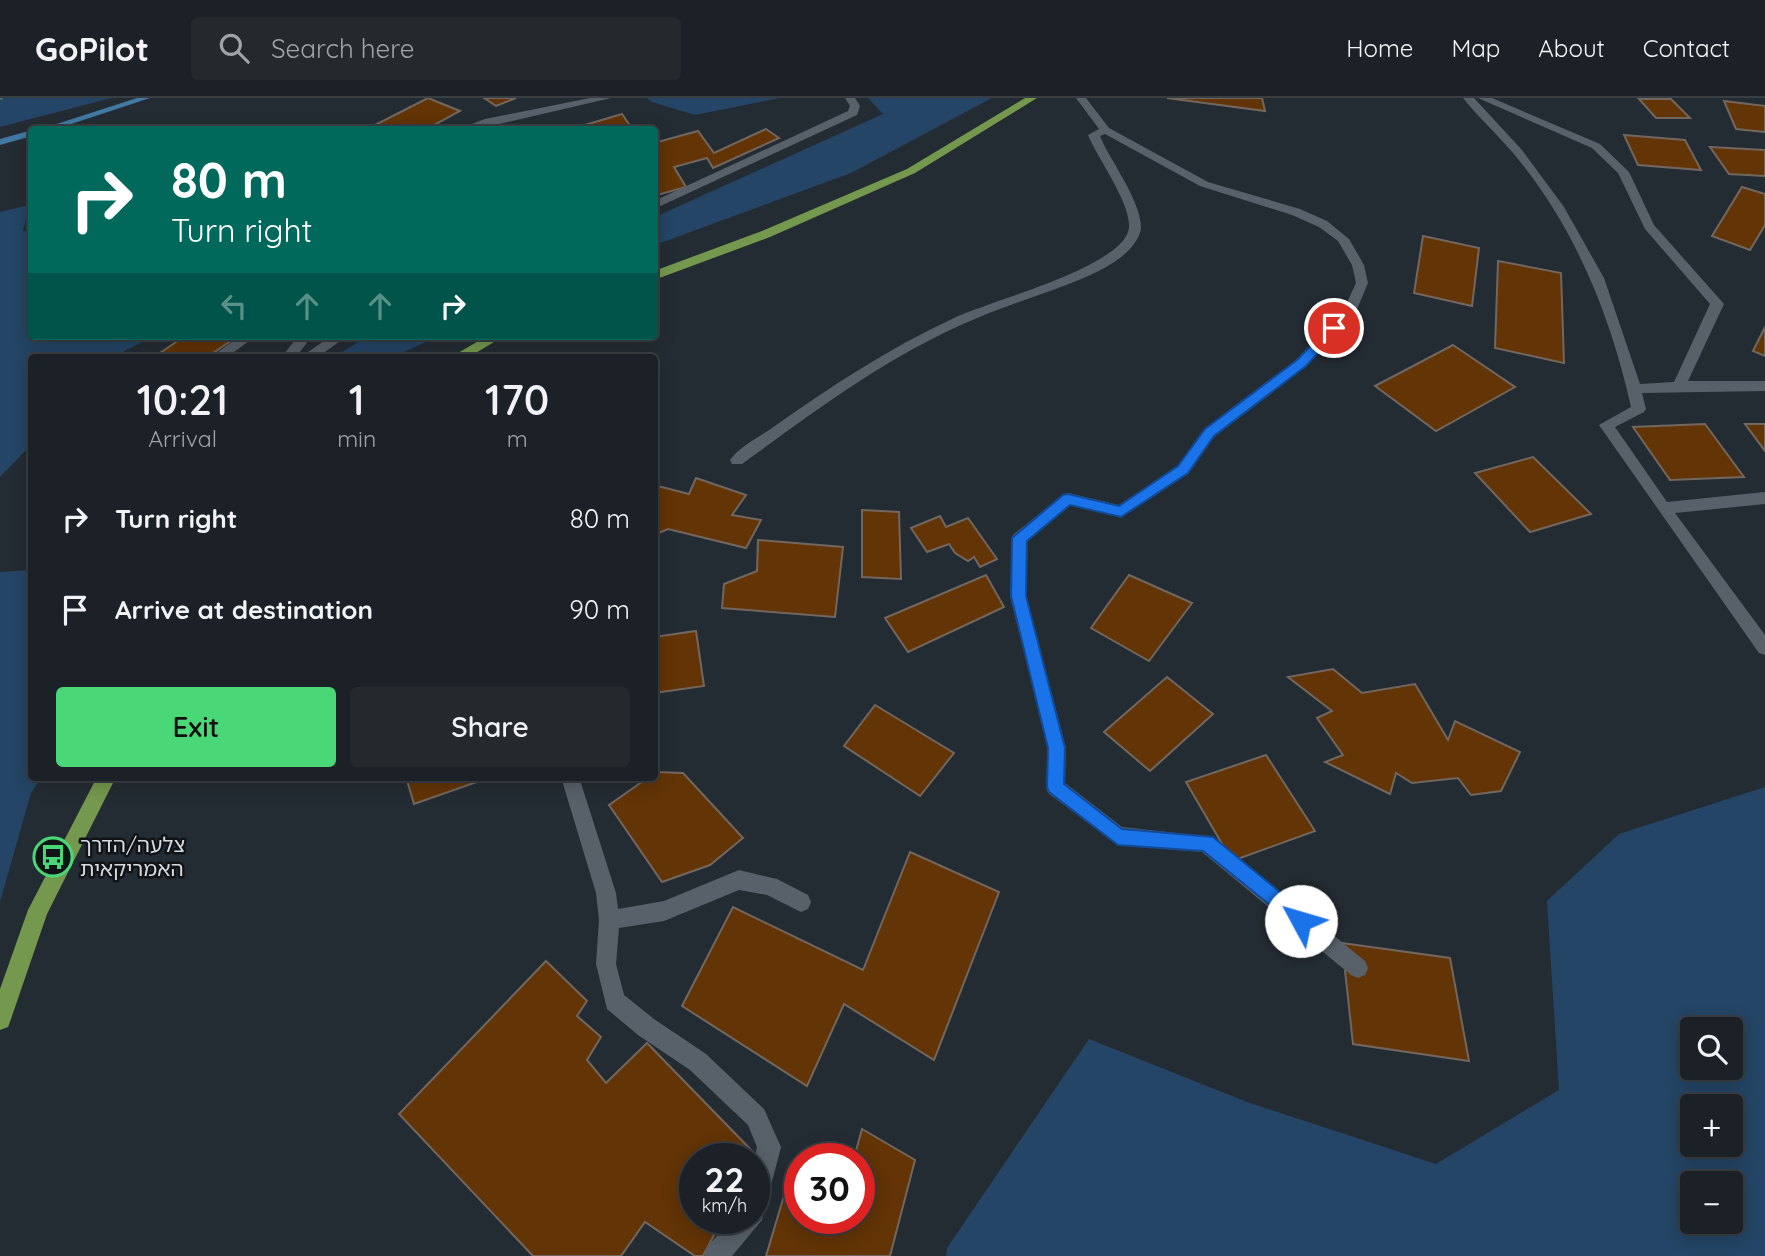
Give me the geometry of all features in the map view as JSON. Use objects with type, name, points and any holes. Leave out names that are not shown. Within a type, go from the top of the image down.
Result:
[{"type":"main road","points":[[658,274],[791,224],[911,171],[1031,98]]},
{"type":"main road","points":[[464,354],[490,340]]},
{"type":"main road","points":[[0,1018],[38,910],[105,781]]},
{"type":"street","points":[[472,126],[485,121],[606,98]]},
{"type":"street","points":[[658,203],[853,113],[855,106],[850,98]]},
{"type":"street","points":[[1081,98],[1105,130],[1204,184],[1296,212],[1323,224],[1343,239],[1358,265],[1362,283],[1350,311],[1318,346],[1301,363],[1209,433],[1183,470],[1121,512],[1068,499],[1020,538],[1018,596],[1057,748],[1055,787],[1118,836],[1206,843],[1358,968]]},
{"type":"street","points":[[1468,98],[1518,152],[1558,207],[1598,278],[1639,409],[1606,425],[1765,648]]},
{"type":"street","points":[[1483,98],[1596,146],[1623,172],[1649,226],[1717,304],[1679,386]]},
{"type":"street","points":[[737,460],[874,364],[940,327],[1091,270],[1119,251],[1134,232],[1134,214],[1098,151],[1094,135],[1105,130]]},
{"type":"street","points":[[222,354],[243,340]]},
{"type":"street","points":[[291,354],[302,340]]},
{"type":"street","points":[[313,354],[334,340]]},
{"type":"street","points":[[1634,388],[1765,386]]},
{"type":"street","points":[[1663,508],[1765,498]]},
{"type":"street","points":[[571,781],[606,893],[609,920],[606,964],[615,1002],[698,1062],[756,1117],[767,1143]]},
{"type":"street","points":[[609,920],[664,911],[739,880],[771,886],[801,902]]},
{"type":"street","points":[[716,1256],[735,1234]]},
{"type":"shaded area","points":[[0,98],[111,98],[0,127]]},
{"type":"shaded area","points":[[647,98],[780,98],[695,115],[652,102]]},
{"type":"shaded area","points":[[868,98],[992,98],[851,173],[658,244],[658,216],[883,114]]},
{"type":"shaded area","points":[[28,205],[23,231],[28,232],[28,340],[147,340],[121,354],[28,354],[28,448],[0,477],[0,212]]},
{"type":"shaded area","points":[[362,340],[431,340],[399,354],[339,354]]},
{"type":"shaded area","points":[[28,570],[28,781],[38,781],[31,793],[0,902],[0,572]]},
{"type":"shaded area","points":[[1765,787],[1765,1256],[946,1256],[947,1248],[1089,1039],[1247,1102],[1436,1164],[1559,1090],[1547,901],[1619,834]]},
{"type":"building","points":[[428,98],[460,111],[432,126],[377,124]]},
{"type":"building","points":[[484,98],[516,98],[496,106]]},
{"type":"building","points":[[1167,98],[1262,98],[1265,111]]},
{"type":"building","points":[[1639,99],[1671,99],[1690,118],[1656,118]]},
{"type":"building","points":[[1724,101],[1765,106],[1765,132],[1736,129]]},
{"type":"building","points":[[622,114],[630,126],[582,126]]},
{"type":"building","points":[[766,129],[779,138],[713,168],[707,158],[674,167],[686,187],[658,195],[658,142],[698,131],[714,153]]},
{"type":"building","points":[[1624,135],[1685,140],[1701,170],[1638,165]]},
{"type":"building","points":[[1710,147],[1765,150],[1765,176],[1729,174]]},
{"type":"building","points":[[1742,187],[1765,194],[1765,225],[1750,250],[1712,236]]},
{"type":"building","points":[[1423,236],[1479,248],[1472,306],[1414,293]]},
{"type":"building","points":[[1498,261],[1561,273],[1564,363],[1495,348]]},
{"type":"building","points":[[1765,327],[1765,356],[1753,351]]},
{"type":"building","points":[[179,340],[232,340],[211,354],[158,354]]},
{"type":"building","points":[[1453,345],[1515,387],[1436,431],[1375,386]]},
{"type":"building","points":[[1705,424],[1744,477],[1670,480],[1633,427]]},
{"type":"building","points":[[1745,424],[1765,424],[1765,451]]},
{"type":"building","points":[[1533,457],[1591,514],[1530,532],[1475,473]]},
{"type":"building","points":[[696,478],[746,495],[732,515],[761,520],[746,548],[668,529],[658,533],[658,486],[689,494]]},
{"type":"building","points":[[862,510],[899,512],[901,579],[862,577]]},
{"type":"building","points":[[940,516],[946,527],[968,518],[997,559],[980,567],[974,557],[968,561],[955,553],[949,544],[927,552],[911,528]]},
{"type":"building","points":[[758,540],[843,547],[835,617],[722,608],[724,584],[757,571]]},
{"type":"building","points":[[986,575],[1004,607],[908,652],[885,618]]},
{"type":"building","points":[[1129,575],[1192,603],[1149,661],[1091,628]]},
{"type":"building","points":[[696,631],[704,686],[658,692],[658,636]]},
{"type":"building","points":[[1333,669],[1362,693],[1415,684],[1448,740],[1455,721],[1520,752],[1501,791],[1471,795],[1458,778],[1412,783],[1396,773],[1390,794],[1325,762],[1343,755],[1317,718],[1332,711],[1288,677]]},
{"type":"building","points":[[1167,677],[1213,714],[1150,771],[1104,732]]},
{"type":"building","points":[[875,705],[954,753],[920,796],[844,746]]},
{"type":"building","points":[[1266,755],[1315,831],[1232,861],[1186,782]]},
{"type":"building","points":[[658,772],[683,773],[743,838],[710,865],[662,882],[609,805],[643,781],[658,781]]},
{"type":"building","points":[[407,781],[480,781],[414,804]]},
{"type":"building","points":[[910,852],[999,892],[934,1060],[844,1004],[807,1086],[682,1006],[733,907],[863,970]]},
{"type":"building","points":[[1342,943],[1450,958],[1469,1061],[1353,1044]]},
{"type":"building","points":[[546,961],[587,1001],[577,1016],[601,1037],[587,1060],[606,1083],[647,1043],[744,1143],[679,1143],[679,1234],[715,1234],[703,1256],[695,1256],[645,1222],[621,1256],[533,1256],[399,1114]]},
{"type":"building","points":[[862,1129],[915,1160],[890,1256],[766,1256],[784,1196],[784,1234],[875,1234],[875,1143],[858,1143]]},
{"type":"waterway","points":[[55,126],[146,98]]},
{"type":"waterway","points":[[0,142],[28,134]]},
{"type":"place","name":"צלעה/הדרך האמריקאית","points":[[53,857]]},
{"type":"route","points":[[1301,921],[1206,843],[1118,836],[1055,787],[1057,748],[1018,596],[1020,538],[1068,499],[1121,512],[1142,498],[1183,470],[1209,433],[1301,363],[1334,328]]}]
